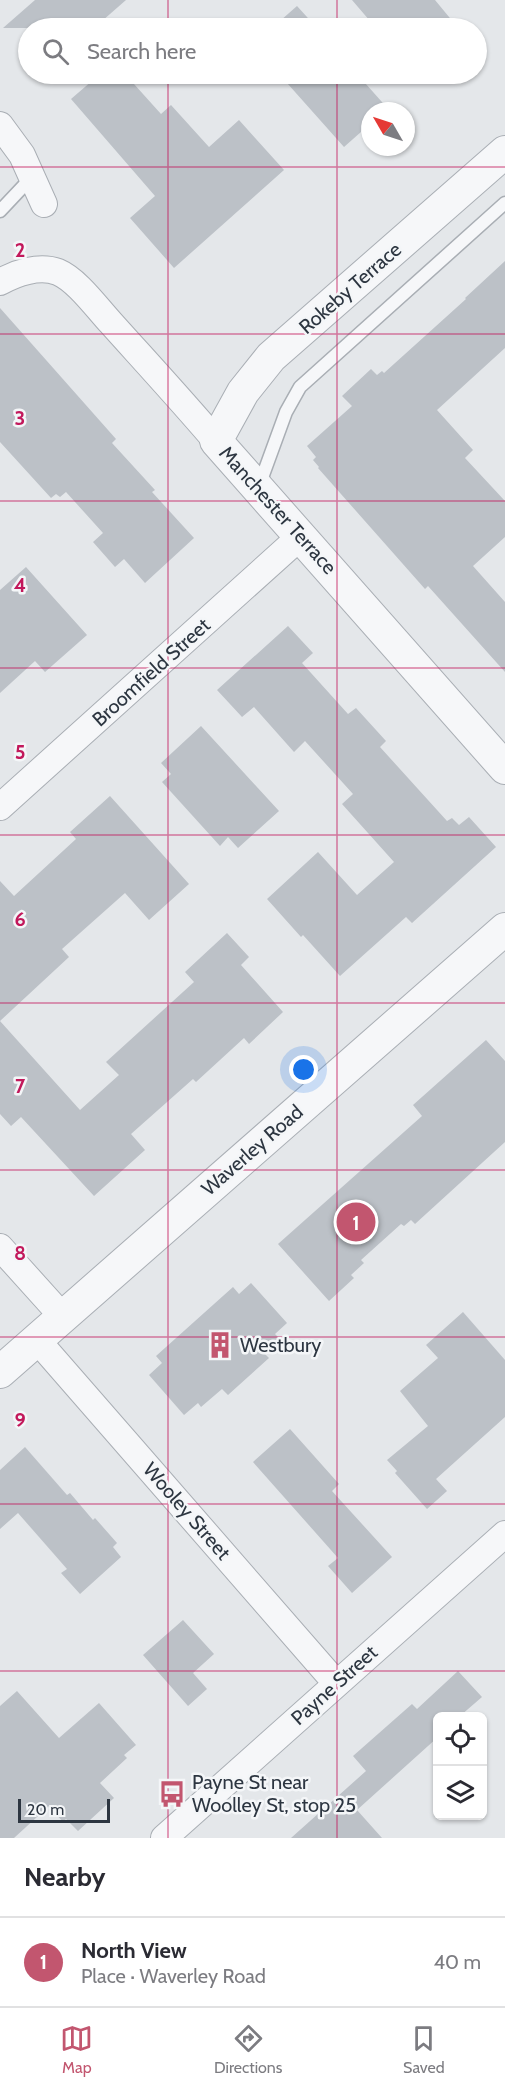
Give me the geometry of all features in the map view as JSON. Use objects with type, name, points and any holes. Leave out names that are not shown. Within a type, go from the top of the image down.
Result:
[{"type":"street","points":[[0,125],[16,146],[33,176],[44,204]]},
{"type":"street","name":"Rokeby Terrace","points":[[216,441],[243,392],[271,357],[505,152]]},
{"type":"street","name":"Manchester Terrace","points":[[0,282],[15,274],[39,270],[60,273],[72,282],[302,536],[505,768]]},
{"type":"street","name":"Broomfield Street","points":[[0,807],[302,536]]},
{"type":"street","name":"Waverley Road","points":[[0,1372],[505,929]]},
{"type":"street","points":[[0,1247],[63,1317]]},
{"type":"street","name":"Wooley Street","points":[[38,1340],[336,1683]]},
{"type":"street","name":"Payne Street","points":[[164,1838],[336,1683],[504,1537]]},
{"type":"lane","points":[[0,210],[33,176]]},
{"type":"lane","points":[[259,488],[286,412],[300,387],[505,203]]},
{"type":"building","points":[[35,0],[126,0],[105,18],[18,18],[18,28],[3,28]]},
{"type":"building","points":[[352,0],[435,0],[450,18],[367,18]]},
{"type":"building","points":[[297,6],[308,18],[283,18]]},
{"type":"building","points":[[88,84],[134,84],[161,114],[171,105],[209,147],[239,120],[284,170],[174,268],[130,218],[155,196],[71,99]]},
{"type":"building","points":[[288,84],[366,84],[382,102],[361,102],[361,132],[344,147]]},
{"type":"building","points":[[505,261],[505,348],[437,410],[473,450],[465,458],[505,501],[505,537],[473,566],[505,602],[505,672],[428,586],[425,589],[318,468],[313,460],[316,457],[307,446],[352,406],[342,396],[371,369],[377,375],[382,371],[384,373]]},
{"type":"building","points":[[0,308],[116,439],[112,443],[155,490],[152,492],[194,538],[145,583],[124,559],[115,567],[93,542],[103,533],[66,492],[60,497],[56,494],[51,498],[0,442]]},
{"type":"building","points":[[26,567],[87,635],[45,672],[35,661],[0,693],[0,590]]},
{"type":"building","points":[[288,626],[313,653],[302,663],[348,714],[356,708],[386,741],[380,747],[447,821],[452,818],[459,825],[469,817],[496,847],[412,923],[406,917],[340,976],[267,899],[318,852],[357,895],[394,862],[342,804],[353,794],[305,741],[294,752],[254,707],[242,717],[217,690]]},
{"type":"building","points":[[201,726],[279,811],[238,848],[228,837],[220,846],[162,782],[171,774],[161,763]]},
{"type":"building","points":[[110,796],[189,884],[149,920],[125,893],[62,949],[69,957],[0,1021],[0,881],[14,896],[76,839],[70,832]]},
{"type":"building","points":[[227,933],[249,957],[241,965],[283,1012],[249,1044],[244,1038],[196,1082],[193,1079],[131,1134],[145,1150],[94,1196],[21,1117],[11,1126],[0,1114],[0,1021],[80,1110],[119,1075],[106,1062],[194,982],[185,972]]},
{"type":"building","points":[[486,1040],[505,1061],[505,1142],[415,1224],[411,1220],[404,1226],[401,1224],[361,1260],[364,1263],[351,1275],[354,1278],[329,1301],[278,1244],[422,1116],[413,1105]]},
{"type":"building","name":"Westbury","points":[[251,1283],[287,1323],[275,1334],[279,1338],[263,1352],[269,1358],[228,1395],[222,1389],[201,1407],[198,1403],[184,1415],[149,1375],[162,1363],[156,1356],[233,1287],[239,1294]]},
{"type":"building","points":[[463,1312],[505,1360],[505,1417],[436,1479],[447,1491],[427,1509],[395,1473],[397,1471],[387,1460],[428,1426],[400,1391],[438,1358],[426,1345]]},
{"type":"building","points":[[290,1429],[339,1484],[332,1491],[392,1557],[352,1593],[328,1566],[338,1558],[253,1462]]},
{"type":"building","points":[[25,1447],[67,1495],[70,1493],[117,1543],[113,1547],[121,1557],[80,1594],[61,1573],[67,1569],[18,1513],[0,1529],[0,1470]]},
{"type":"building","points":[[183,1620],[214,1654],[193,1673],[207,1689],[188,1706],[143,1655]]},
{"type":"building","points":[[458,1671],[482,1697],[465,1712],[433,1712],[433,1742],[357,1810],[382,1838],[291,1838],[366,1771],[353,1756],[412,1704],[417,1709]]},
{"type":"building","points":[[17,1691],[59,1738],[99,1703],[136,1745],[124,1755],[127,1758],[100,1783],[114,1798],[78,1831],[66,1819],[63,1822],[49,1806],[14,1838],[0,1838],[0,1706]]},
{"type":"place","name":"North View","points":[[356,1222]]},
{"type":"place","name":"Westbury","points":[[220,1345]]},
{"type":"place","name":"Payne St near Woolley St, stop 25","points":[[172,1794]]}]
